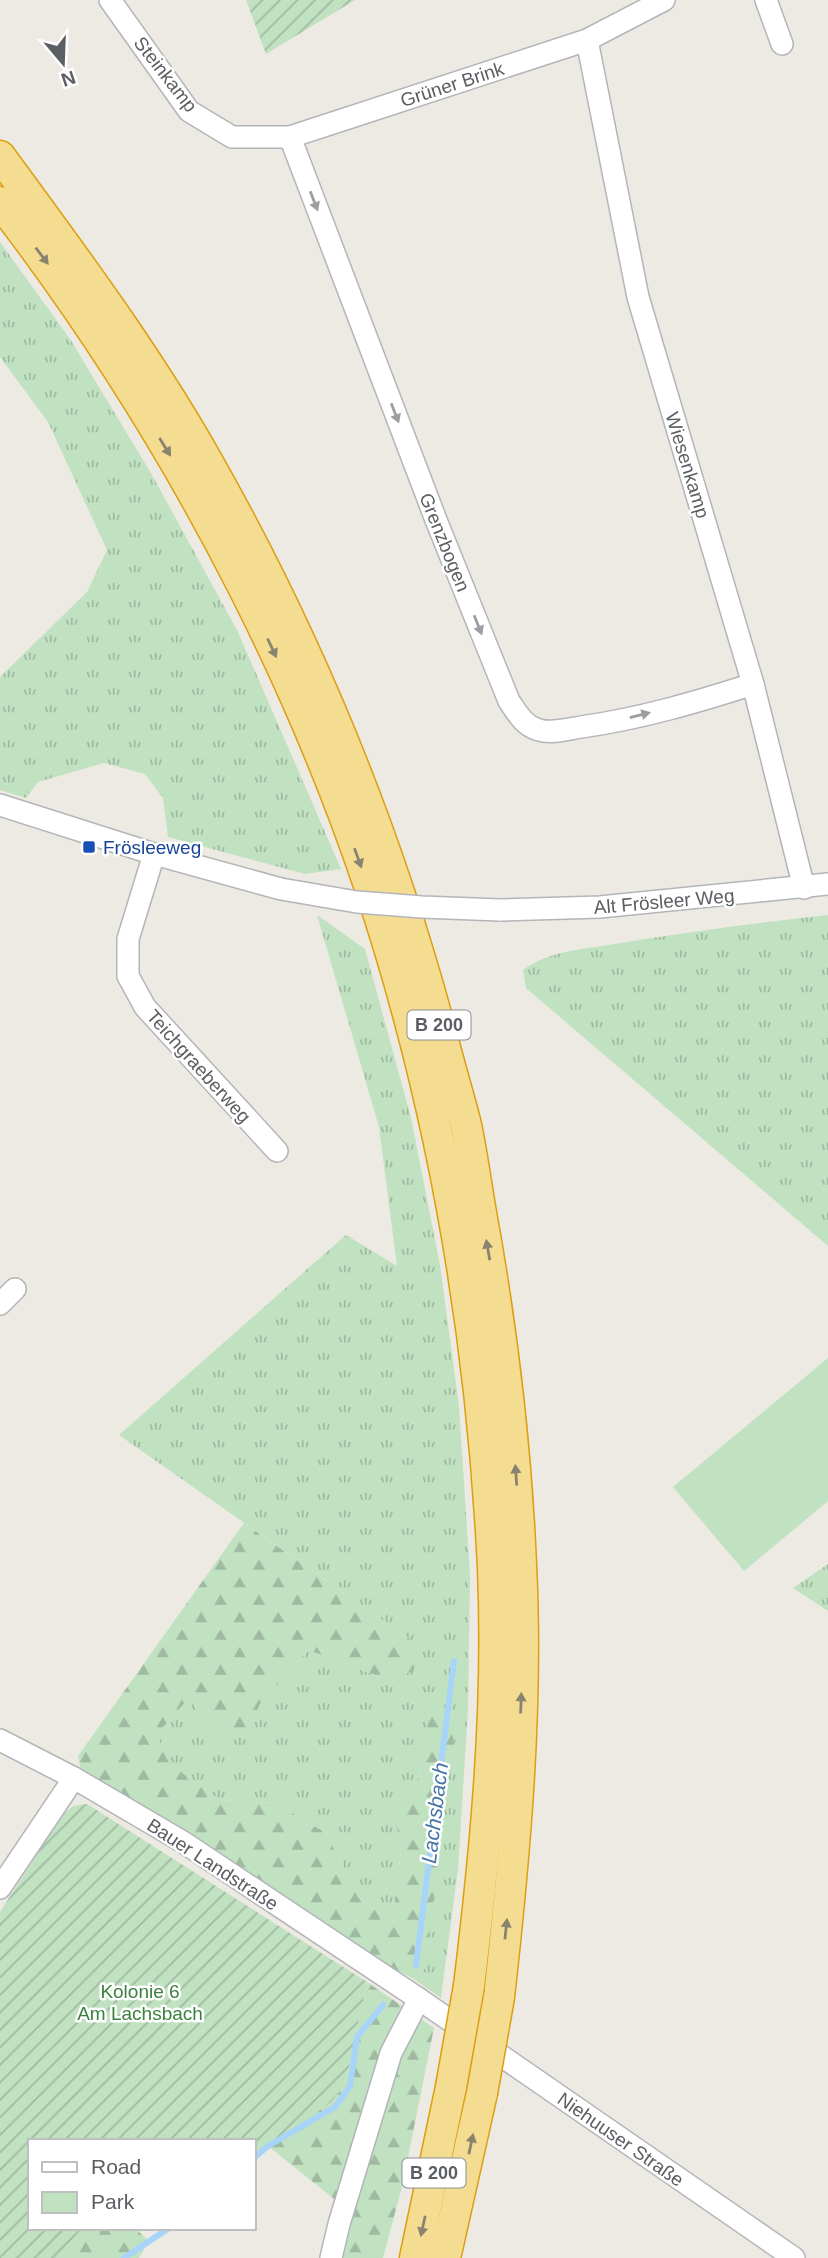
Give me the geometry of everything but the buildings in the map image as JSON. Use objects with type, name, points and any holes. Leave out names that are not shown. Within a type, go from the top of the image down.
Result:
[{"type":"highway","name":"B 200","points":[[0,156],[134,341],[207,461],[255,548],[309,659],[370,810],[406,910],[466,1126],[497,1307],[515,1460],[522,1568],[522,1674],[511,1888],[499,1997],[482,2094],[446,2258]]},
{"type":"highway","name":"B 200","points":[[0,202],[48,264],[184,477],[271,646],[342,813],[379,916],[408,1014],[441,1151],[467,1294],[484,1439],[493,1571],[491,1776],[470,1986],[415,2258]]},
{"type":"street","name":"Steinkamp","points":[[110,0],[189,111],[232,137]]},
{"type":"street","name":"Grüner Brink","points":[[232,137],[290,137],[587,40],[664,0]]},
{"type":"street","points":[[765,0],[782,44]]},
{"type":"street","name":"Wiesenkamp","points":[[587,40],[638,297],[753,684],[804,888]]},
{"type":"street","name":"Grenzbogen","points":[[290,137],[441,533],[509,701],[522,720],[538,730],[556,731],[592,726],[707,699],[753,684]]},
{"type":"street","points":[[0,805],[154,854]]},
{"type":"street","name":"Alt Frösleer Weg","points":[[154,854],[281,889],[357,902],[422,908],[500,910],[600,907],[828,884]]},
{"type":"street","name":"Teichgraeberweg","points":[[154,854],[128,939],[128,976],[145,1007],[277,1151]]},
{"type":"street","points":[[0,1304],[15,1289]]},
{"type":"street","name":"Bauer Landstraße","points":[[0,1740],[75,1778],[183,1842],[449,2019]]},
{"type":"street","points":[[0,1888],[75,1778]]},
{"type":"street","points":[[331,2258],[391,2053],[419,1999]]},
{"type":"street","name":"Niehuuser Straße","points":[[449,2019],[699,2195],[794,2258]]},
{"type":"green space","points":[[246,0],[355,0],[266,54]]},
{"type":"green space","points":[[0,242],[70,339],[152,475],[238,632],[341,869],[305,874],[168,837],[163,798],[145,774],[104,763],[38,782],[26,798],[0,790],[0,677],[87,592],[107,550],[48,422],[0,357]]},
{"type":"green space","points":[[317,915],[365,949],[411,1118],[440,1265],[459,1406],[470,1575],[468,1709],[458,1869],[441,1998],[414,1979],[425,1968],[431,1706],[419,1777],[392,1815],[402,1843],[392,1923],[358,1897],[326,1833],[275,1803],[220,1800],[173,1767],[155,1735],[189,1698],[212,1730],[245,1738],[260,1704],[308,1650],[389,1680],[421,1647],[119,1435],[346,1235],[397,1266],[379,1127]]},
{"type":"green space","points":[[828,915],[828,1246],[526,988],[523,970],[544,959],[579,949]]},
{"type":"green space","points":[[828,1358],[828,1501],[744,1571],[673,1487]]},
{"type":"green space","points":[[244,1523],[421,1647],[413,1671],[389,1680],[308,1650],[260,1704],[245,1738],[212,1730],[189,1698],[156,1735],[174,1767],[220,1800],[275,1803],[326,1833],[358,1897],[392,1923],[402,1843],[392,1815],[419,1777],[431,1705],[454,1733],[425,1968],[414,1979],[387,1965],[188,1836],[81,1771],[78,1756]]},
{"type":"green space","points":[[828,1564],[828,1611],[793,1588]]},
{"type":"green space","name":"Kolonie 6 Am Lachsbach","points":[[87,1804],[367,1982],[345,2085],[331,2102],[256,2157],[256,2139],[28,2139],[28,2230],[80,2230],[58,2258],[0,2258],[0,1912],[63,1814],[73,1806]]},
{"type":"green space","points":[[367,1982],[434,2028],[402,2187],[383,2258],[343,2258],[353,2214],[268,2146],[331,2102],[345,2085]]},
{"type":"green space","points":[[80,2230],[137,2230],[149,2241],[139,2258],[58,2258]]},
{"type":"waterway","name":"Lachsbach","points":[[416,1966],[454,1661]]},
{"type":"waterway","name":"Lachsbach","points":[[256,2156],[268,2146],[335,2107],[350,2086],[357,2037],[383,2005]]},
{"type":"waterway","name":"Lachsbach","points":[[124,2258],[166,2230]]},
{"type":"place","name":"Frösleeweg","points":[[89,847]]}]
